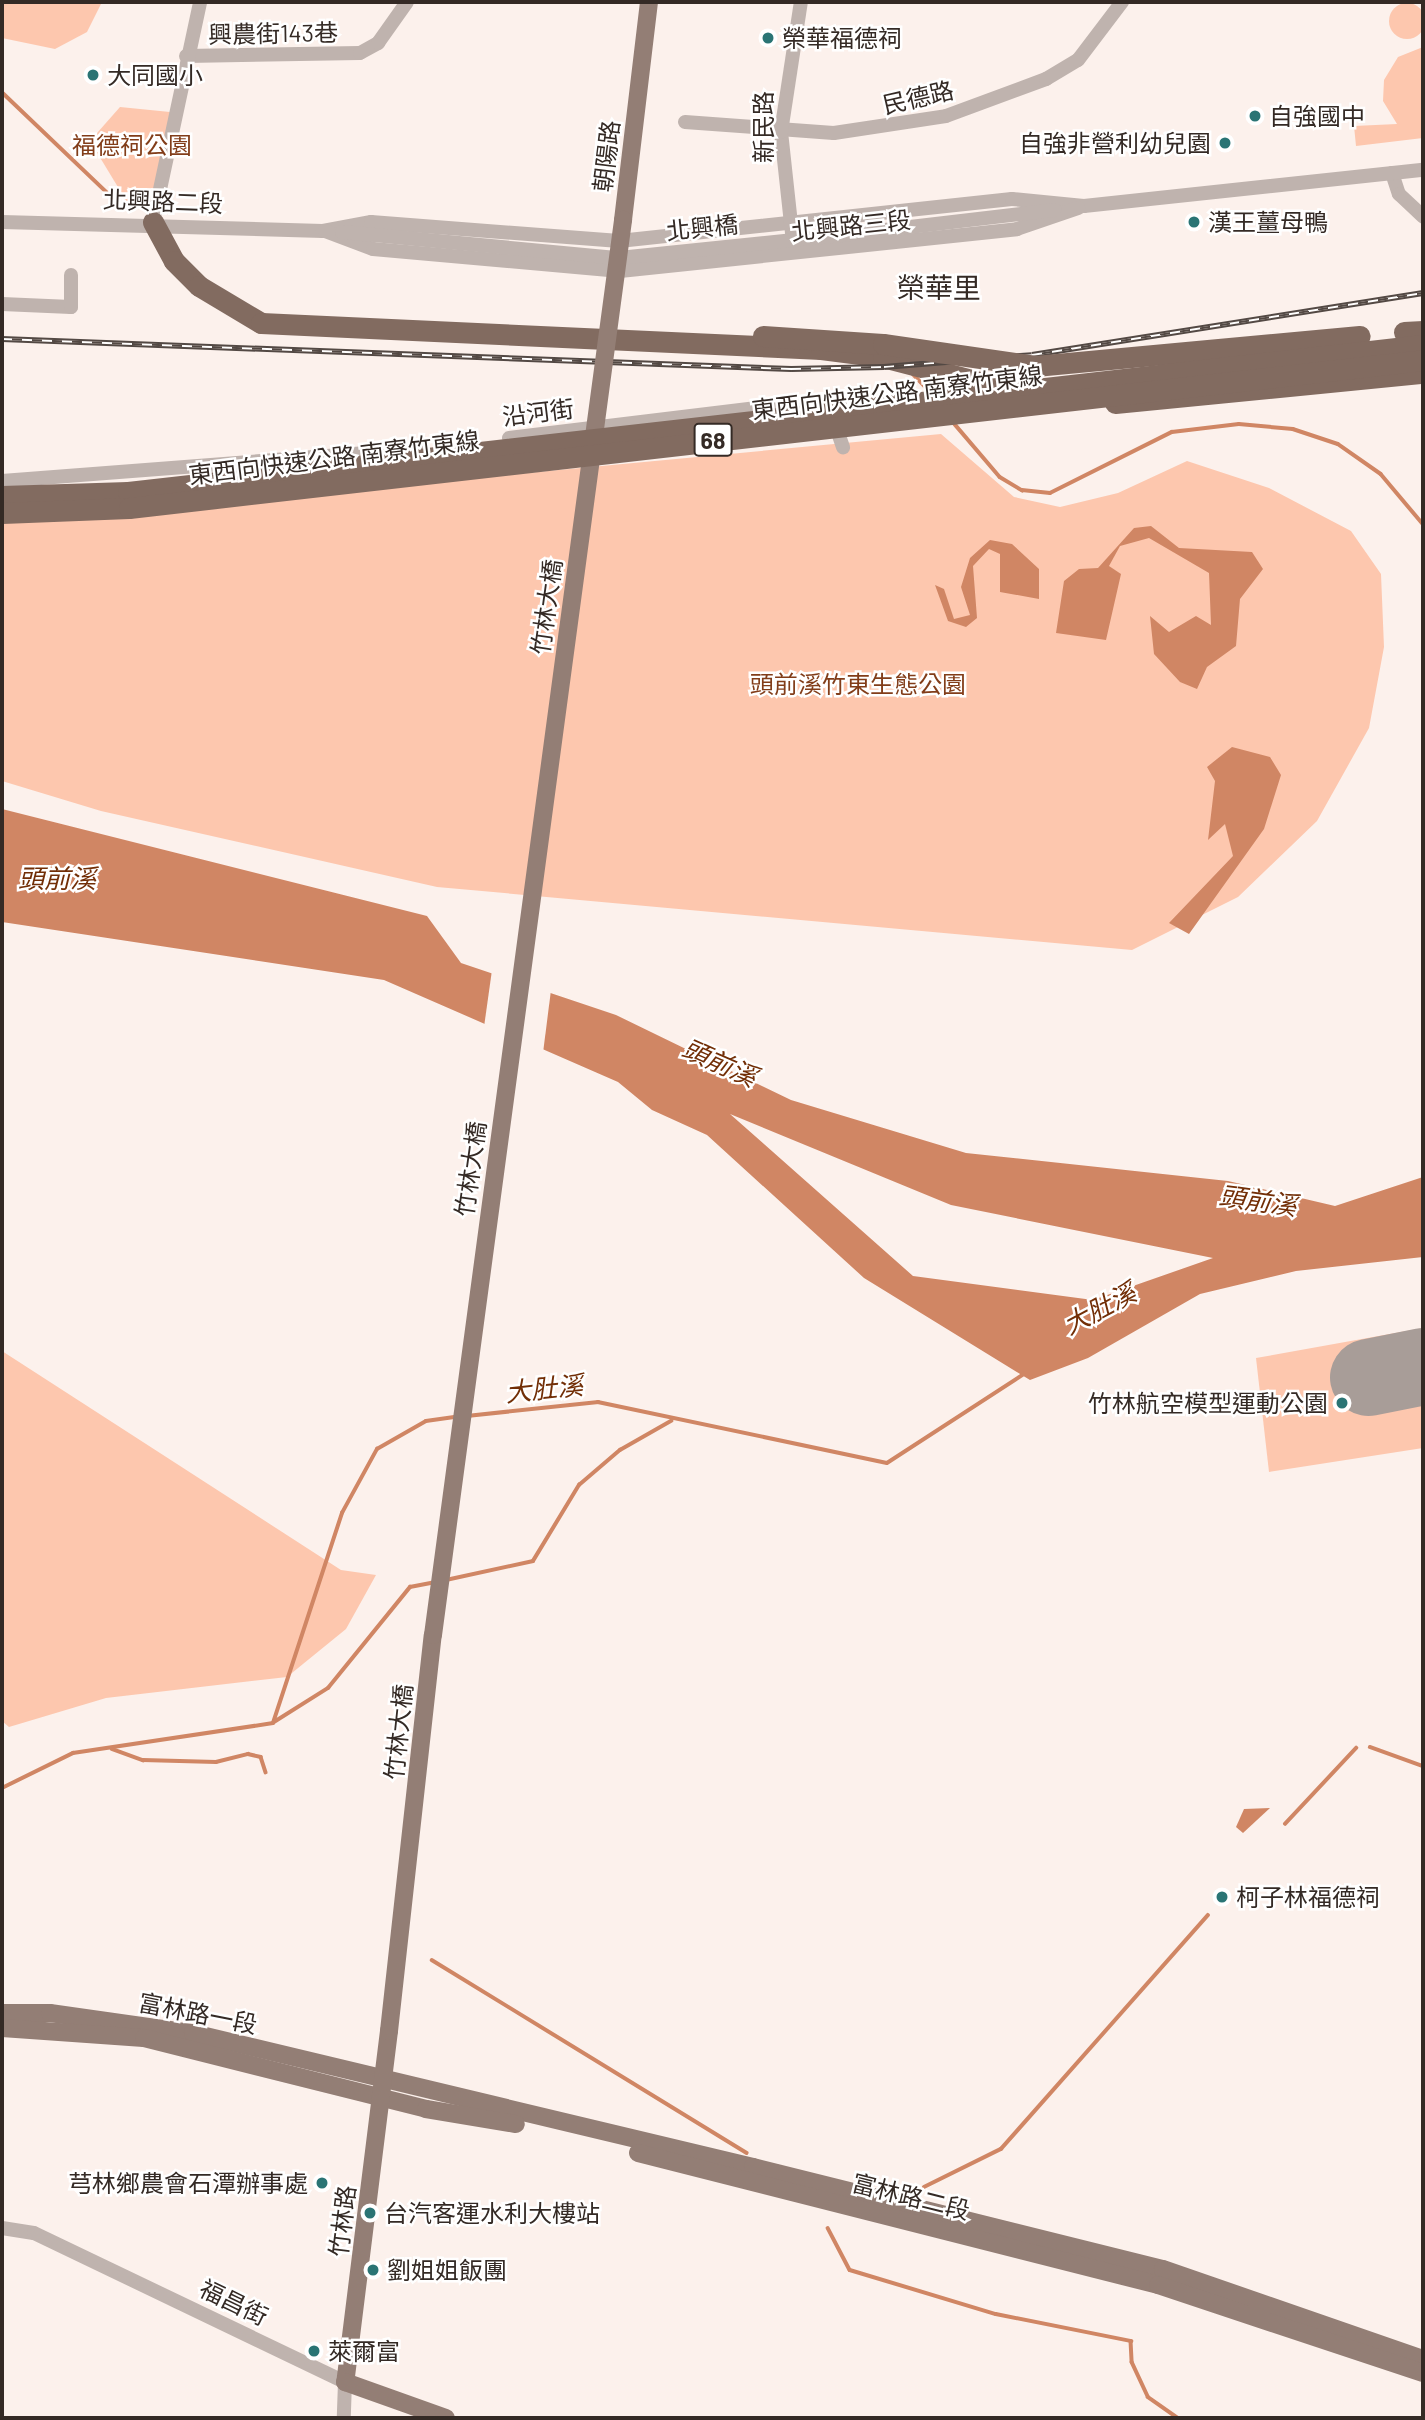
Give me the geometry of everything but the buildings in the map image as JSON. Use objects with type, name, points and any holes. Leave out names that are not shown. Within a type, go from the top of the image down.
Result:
[{"type":"highway","points":[[153,222],[174,261],[199,286],[261,323],[825,338],[1035,366],[1423,331]]},
{"type":"highway","points":[[570,332],[883,357],[1082,403],[1136,403],[1423,373]]},
{"type":"highway","name":"東西向快速公路 南寮竹東線","points":[[2,496],[128,492],[1423,345]]},
{"type":"highway","name":"東西向快速公路 南寮竹東線","points":[[2,513],[129,508],[1423,360]]},
{"type":"main road","name":"朝陽路","points":[[611,315],[649,2]]},
{"type":"main road","name":"竹林大橋","points":[[389,2031],[435,1621],[611,315]]},
{"type":"main road","name":"富林路一段","points":[[2,2013],[50,2013],[192,2033],[380,2090]]},
{"type":"main road","name":"富林路一段","points":[[2,2028],[144,2038],[380,2090]]},
{"type":"main road","name":"竹林路","points":[[345,2382],[389,2031]]},
{"type":"main road","name":"富林路二段","points":[[380,2090],[846,2198],[1272,2314],[1423,2359]]},
{"type":"main road","name":"富林路二段","points":[[1272,2314],[1423,2373]]},
{"type":"main road","name":"福昌街","points":[[345,2382],[446,2418]]},
{"type":"street","points":[[153,222],[186,56],[200,2]]},
{"type":"street","name":"興農街143巷","points":[[186,56],[360,53],[378,43],[407,2]]},
{"type":"street","name":"新民路","points":[[794,254],[781,132],[801,2]]},
{"type":"street","name":"民德路","points":[[685,122],[781,132],[887,130],[1004,97],[1078,60],[1122,2]]},
{"type":"street","name":"北興路三段","points":[[619,257],[791,225],[1013,199],[1084,206],[1423,170]]},
{"type":"street","points":[[1392,173],[1399,194],[1423,216]]},
{"type":"street","name":"北興路三段","points":[[619,257],[794,254],[1017,229],[1084,206]]},
{"type":"street","name":"北興橋","points":[[323,231],[619,257],[842,235],[1084,206]]},
{"type":"street","name":"北興路二段","points":[[2,222],[153,222],[323,231],[372,222],[619,257]]},
{"type":"street","name":"北興路二段","points":[[323,231],[373,249],[619,257]]},
{"type":"street","points":[[2,304],[71,307],[71,275]]},
{"type":"street","name":"沿河街","points":[[2,481],[421,449],[815,401],[834,421],[843,447]]},
{"type":"street","name":"福昌街","points":[[2,2228],[34,2233],[345,2382]]},
{"type":"street","name":"竹林路","points":[[344,2418],[345,2382]]},
{"type":"green space","points":[[2,2],[102,2],[87,32],[55,49],[2,38]]},
{"type":"green space","points":[[1407,3],[1420,8],[1425,21],[1420,34],[1407,39],[1394,34],[1389,21],[1394,8]]},
{"type":"green space","points":[[1423,47],[1423,138],[1356,146],[1354,126],[1397,124],[1383,101],[1384,80],[1398,57]]},
{"type":"green space","name":"福德祠公園","points":[[120,107],[170,112],[155,213],[127,202],[90,141]]},
{"type":"green space","name":"頭前溪竹東生態公園","points":[[941,434],[1014,497],[1060,507],[1118,493],[1187,461],[1269,488],[1351,531],[1381,574],[1384,647],[1369,728],[1317,821],[1238,897],[1132,950],[437,887],[101,811],[2,781],[2,507],[281,496]]},
{"type":"green space","name":"竹林航空模型運動公園","points":[[1423,1328],[1423,1448],[1269,1472],[1256,1358]]},
{"type":"green space","points":[[2,1351],[341,1570],[376,1575],[346,1629],[287,1677],[106,1698],[9,1727],[2,1721]]},
{"type":"water","points":[[1151,526],[1179,548],[1252,552],[1263,569],[1240,599],[1236,646],[1207,667],[1197,689],[1180,682],[1154,654],[1150,616],[1169,632],[1196,616],[1211,625],[1209,573],[1149,538],[1120,546],[1109,566],[1121,574],[1106,640],[1056,633],[1064,581],[1079,569],[1098,568],[1134,528]]},
{"type":"water","points":[[990,540],[1012,544],[1039,569],[1039,599],[1000,592],[1000,554],[989,549],[973,566],[977,618],[966,627],[948,621],[935,585],[944,589],[954,619],[970,615],[961,587],[970,558]]},
{"type":"water","points":[[1232,747],[1270,757],[1281,775],[1264,829],[1189,934],[1169,923],[1233,856],[1225,824],[1208,840],[1215,781],[1207,767]]},
{"type":"water","name":"頭前溪","points":[[2,809],[427,916],[461,963],[616,1015],[791,1100],[966,1153],[1228,1181],[1335,1206],[1423,1177],[1423,1257],[1296,1271],[1200,1294],[1088,1358],[1030,1380],[864,1278],[707,1135],[652,1110],[618,1082],[384,980],[2,922]],"holes":[[[730,1114],[951,1205],[1213,1258],[1093,1300],[913,1276]]]},
{"type":"water","points":[[1270,1808],[1243,1833],[1236,1827],[1244,1809]]},
{"type":"pier","points":[[492,970],[551,990],[543,1053],[484,1027]]},
{"type":"waterway","points":[[2,92],[117,202]]},
{"type":"waterway","points":[[912,373],[931,393]]},
{"type":"waterway","points":[[953,422],[1000,477],[1022,490],[1050,493],[1172,432],[1239,424],[1293,429],[1338,444],[1381,474],[1423,524]]},
{"type":"waterway","name":"大肚溪","points":[[467,1416],[598,1402],[887,1463],[1024,1374]]},
{"type":"waterway","name":"大肚溪","points":[[2,1788],[73,1753],[273,1723],[342,1513],[377,1449],[426,1421],[456,1417]]},
{"type":"waterway","points":[[446,1580],[533,1561],[579,1485],[620,1450],[671,1421]]},
{"type":"waterway","points":[[274,1722],[328,1688],[410,1587],[436,1582]]},
{"type":"waterway","points":[[1370,1747],[1423,1766]]},
{"type":"waterway","points":[[1285,1824],[1356,1748]]},
{"type":"waterway","points":[[112,1749],[143,1760],[216,1762],[248,1754],[261,1757],[266,1772]]},
{"type":"waterway","points":[[924,2187],[1001,2149],[1208,1915]]},
{"type":"waterway","points":[[432,1960],[747,2153]]},
{"type":"waterway","points":[[828,2228],[850,2270],[996,2314],[1131,2341],[1132,2362],[1148,2397],[1178,2418]]},
{"type":"runway","points":[[1368,1377],[1423,1366]]},
{"type":"railway","points":[[2,339],[791,369],[884,367],[1032,355],[1423,293]]},
{"type":"place","name":"榮華福德祠","points":[[768,38]]},
{"type":"place","name":"大同國小","points":[[93,75]]},
{"type":"place","name":"自強國中","points":[[1255,116]]},
{"type":"place","name":"自強非營利幼兒園","points":[[1225,143]]},
{"type":"place","name":"漢王薑母鴨","points":[[1194,222]]},
{"type":"place","name":"竹林航空模型運動公園","points":[[1342,1403]]},
{"type":"place","name":"柯子林福德祠","points":[[1222,1897]]},
{"type":"place","name":"芎林鄉農會石潭辦事處","points":[[322,2183]]},
{"type":"place","name":"台汽客運水利大樓站","points":[[370,2213]]},
{"type":"place","name":"劉姐姐飯團","points":[[373,2270]]},
{"type":"place","name":"萊爾富","points":[[314,2351]]},
{"type":"district","name":"榮華里","points":[[939,287]]}]
